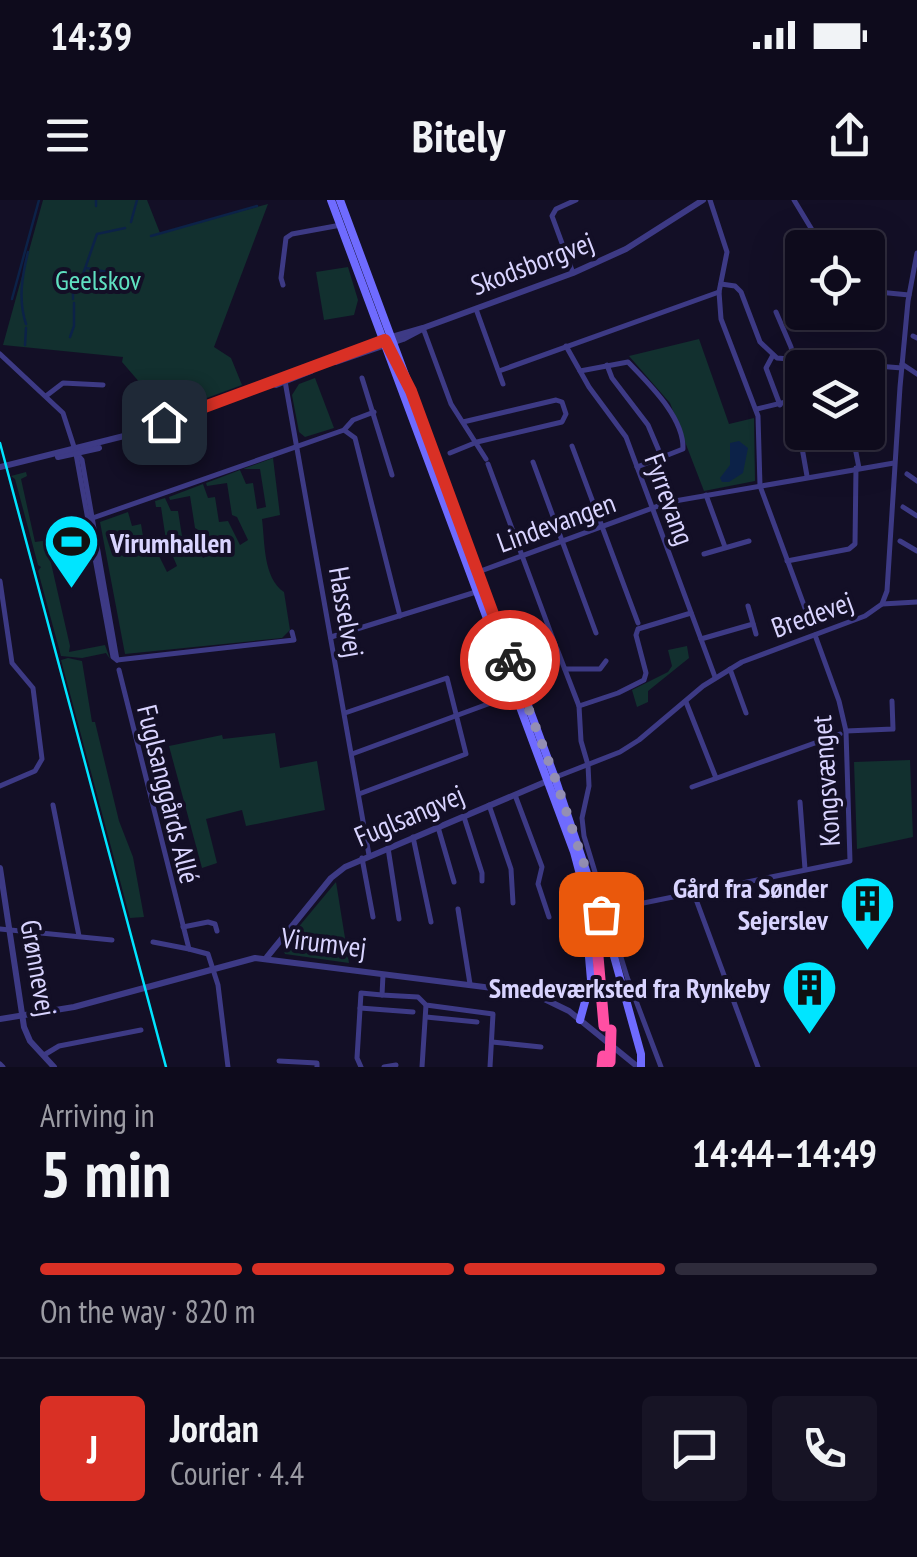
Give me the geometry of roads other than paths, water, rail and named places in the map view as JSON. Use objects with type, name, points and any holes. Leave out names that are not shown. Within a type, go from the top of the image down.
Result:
[{"type":"highway","points":[[581,878],[596,933],[608,1028]]},
{"type":"highway","points":[[605,912],[610,992],[606,1063]]},
{"type":"main road","points":[[331,200],[364,288],[411,391],[605,912],[640,1053],[639,1067]]},
{"type":"main road","points":[[340,200],[581,878],[591,980],[580,1020]]},
{"type":"street","points":[[573,273],[552,216],[556,209],[576,200]]},
{"type":"street","name":"Skodsborgvej","points":[[0,468],[122,442],[573,273],[626,249],[707,200]]},
{"type":"street","name":"Kongsvænget","points":[[605,912],[852,858],[840,701],[760,486],[760,426],[722,319],[720,288],[727,252],[707,200]]},
{"type":"street","points":[[794,200],[813,230]]},
{"type":"street","points":[[283,284],[286,238],[341,225]]},
{"type":"street","name":"Bredevej","points":[[555,778],[639,740],[730,668],[813,631],[866,616],[882,604],[887,591],[909,295],[917,253]]},
{"type":"street","points":[[498,371],[720,288],[739,288],[756,333],[772,355],[785,357]]},
{"type":"street","points":[[885,293],[909,295]]},
{"type":"street","points":[[476,309],[503,384]]},
{"type":"street","points":[[776,312],[791,350]]},
{"type":"street","points":[[423,328],[451,404],[487,462],[578,706],[589,786],[582,828],[605,912],[661,1067]]},
{"type":"street","name":"Fyrrevang","points":[[566,346],[618,423],[715,677]]},
{"type":"street","points":[[0,354],[64,415],[90,520],[109,642],[116,660],[294,640],[292,632]]},
{"type":"street","points":[[772,355],[766,368],[780,404]]},
{"type":"street","points":[[580,372],[628,362],[670,410],[684,446],[680,452],[637,467]]},
{"type":"street","points":[[607,365],[612,378],[648,425],[662,458]]},
{"type":"street","points":[[885,365],[902,366],[917,374]]},
{"type":"street","points":[[362,378],[392,476]]},
{"type":"street","name":"Hasselvej","points":[[284,379],[352,754],[372,917]]},
{"type":"street","points":[[46,396],[62,382],[103,385]]},
{"type":"street","points":[[450,454],[478,442],[562,422],[566,414],[562,402],[556,400],[462,422]]},
{"type":"street","points":[[756,410],[785,403]]},
{"type":"street","points":[[90,520],[344,430],[353,420],[374,412]]},
{"type":"street","points":[[344,430],[355,438],[400,616]]},
{"type":"street","points":[[572,446],[638,623]]},
{"type":"street","points":[[802,450],[807,477]]},
{"type":"street","points":[[787,561],[849,549],[855,544],[854,450]]},
{"type":"street","points":[[532,462],[596,633]]},
{"type":"street","name":"Lindevangen","points":[[477,572],[652,507],[894,463]]},
{"type":"street","points":[[907,474],[917,481]]},
{"type":"street","points":[[706,495],[724,546]]},
{"type":"street","points":[[903,508],[917,516]]},
{"type":"street","points":[[704,554],[748,540]]},
{"type":"street","points":[[900,540],[917,552]]},
{"type":"street","points":[[0,580],[12,663],[33,688],[42,759],[35,771],[0,786]]},
{"type":"street","points":[[331,637],[477,592]]},
{"type":"street","points":[[882,604],[917,602]]},
{"type":"street","points":[[748,606],[756,634]]},
{"type":"street","points":[[578,706],[644,680],[638,629],[692,614]]},
{"type":"street","points":[[702,639],[753,624]]},
{"type":"street","points":[[564,670],[600,669],[606,661]]},
{"type":"street","points":[[730,668],[746,713]]},
{"type":"street","name":"Fuglsanggårds Allé","points":[[119,670],[189,949]]},
{"type":"street","points":[[344,713],[448,678],[466,754],[358,794]]},
{"type":"street","points":[[352,754],[515,694]]},
{"type":"street","points":[[686,701],[716,778]]},
{"type":"street","points":[[692,787],[843,733],[893,730],[892,701]]},
{"type":"street","name":"Fuglsangvej","points":[[267,958],[332,878],[365,856],[546,782]]},
{"type":"street","points":[[515,795],[542,866],[538,884],[548,917]]},
{"type":"street","points":[[800,802],[805,870]]},
{"type":"street","points":[[53,804],[79,936]]},
{"type":"street","points":[[489,805],[511,870],[513,903]]},
{"type":"street","points":[[464,816],[482,881]]},
{"type":"street","points":[[438,827],[454,882]]},
{"type":"street","points":[[412,837],[431,922]]},
{"type":"street","points":[[387,848],[399,920]]},
{"type":"street","name":"Grønnevej","points":[[0,868],[4,929],[22,1017],[30,1041],[54,1067]]},
{"type":"street","points":[[694,894],[758,1067]]},
{"type":"street","points":[[458,909],[470,984]]},
{"type":"street","name":"Fuglsanggårds Allé","points":[[183,928],[208,922],[215,924],[217,930]]},
{"type":"street","points":[[4,929],[112,940]]},
{"type":"street","points":[[156,941],[208,954],[214,968],[228,1067]]},
{"type":"street","name":"Virumvej","points":[[0,1019],[74,1006],[214,968],[267,958],[532,993],[558,1004],[639,1067]]},
{"type":"street","points":[[382,995],[383,972]]},
{"type":"street","points":[[361,1067],[357,1058],[361,994],[418,997],[426,1005],[493,1014],[490,1067]]},
{"type":"street","points":[[422,1067],[426,1005]]},
{"type":"street","points":[[360,1008],[413,1012]]},
{"type":"street","points":[[426,1017],[477,1022]]},
{"type":"street","points":[[43,1056],[59,1046],[141,1030]]},
{"type":"street","points":[[492,1042],[542,1047]]},
{"type":"street","points":[[279,1061],[317,1067]]},
{"type":"street","points":[[384,1067],[396,1065]]},
{"type":"water","points":[[739,441],[748,448],[743,473],[722,482],[720,478],[730,465],[730,443]]},
{"type":"waterway","points":[[12,299],[39,200]]},
{"type":"waterway","points":[[96,200],[96,206]]},
{"type":"waterway","points":[[131,222],[137,200]]},
{"type":"waterway","points":[[151,236],[257,206]]},
{"type":"waterway","points":[[73,299],[73,288],[80,283],[97,234],[125,228]]},
{"type":"waterway","points":[[26,324],[22,288],[28,252]]},
{"type":"waterway","points":[[86,268],[139,278]]},
{"type":"waterway","points":[[70,337],[74,303]]},
{"type":"waterway","points":[[25,345],[26,328]]},
{"type":"tram line","points":[[0,443],[166,1067]]},
{"type":"place","name":"Virumhallen","points":[[71,591]]},
{"type":"place","name":"Gård fra Sønder Sejerslev","points":[[867,952]]},
{"type":"place","name":"Smedeværksted fra Rynkeby","points":[[809,1036]]},
{"type":"park label","name":"Geelskov","points":[[98,279]]}]
